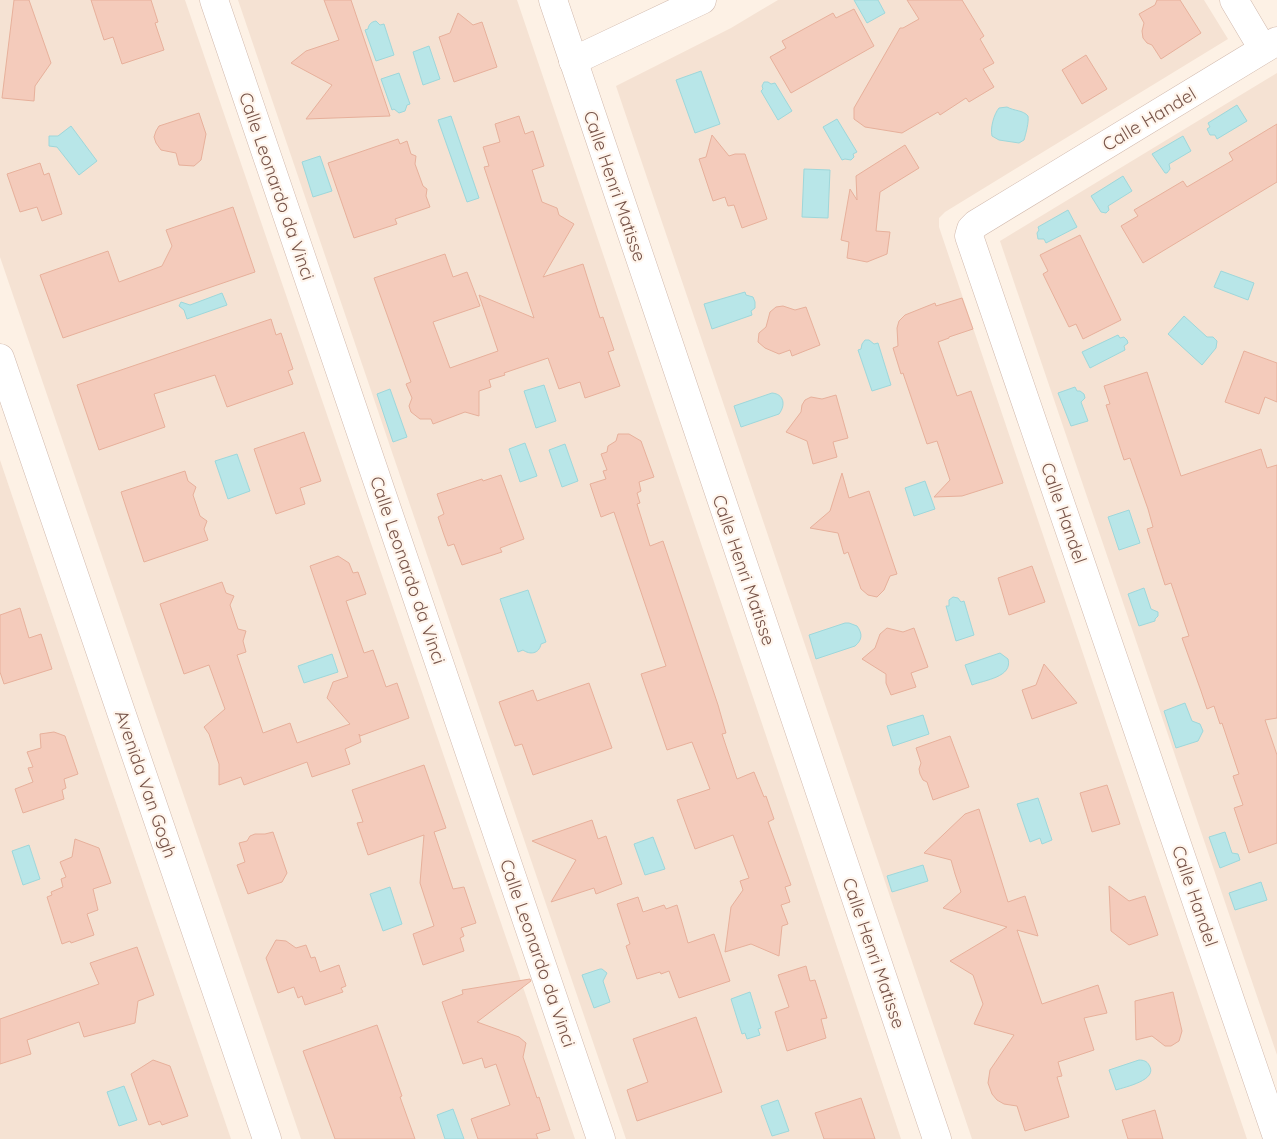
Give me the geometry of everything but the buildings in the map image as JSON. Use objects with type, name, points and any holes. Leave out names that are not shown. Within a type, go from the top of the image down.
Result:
[{"type":"street","name":"Calle Leonardo da Vinci","points":[[214,0],[601,1139]]},
{"type":"street","name":"Calle Henri Matisse","points":[[553,0],[937,1139]]},
{"type":"street","points":[[573,61],[702,0]]},
{"type":"street","points":[[1234,0],[1270,45]]},
{"type":"street","name":"Calle Handel","points":[[1270,45],[976,224],[971,229],[969,236],[1277,1137]]},
{"type":"street","name":"Avenida Van Gogh","points":[[0,358],[267,1139]]},
{"type":"street","name":"Avenida Van Gogh","points":[[0,386],[24,428]]},
{"type":"shaded area","points":[[0,0],[185,0],[575,1139],[301,1139],[0,257]]},
{"type":"shaded area","points":[[238,0],[517,0],[901,1139],[626,1139]]},
{"type":"shaded area","points":[[778,0],[1204,0],[1228,39],[945,212],[939,218],[939,227],[1247,1139],[972,1139],[616,86],[731,28]]},
{"type":"shaded area","points":[[1277,73],[1277,1055],[1000,241]]},
{"type":"shaded area","points":[[0,460],[154,915],[231,1139],[0,1139]]},
{"type":"water","points":[[854,0],[878,0],[885,13],[867,23]]},
{"type":"water","points":[[376,21],[380,25],[384,24],[394,55],[376,61],[365,30]]},
{"type":"water","points":[[429,46],[440,79],[423,85],[413,52]]},
{"type":"water","points":[[701,71],[720,124],[695,133],[676,80]]},
{"type":"water","points":[[399,73],[410,104],[407,105],[405,111],[399,113],[394,109],[392,110],[381,79]]},
{"type":"water","points":[[764,82],[775,83],[792,111],[778,120],[761,91]]},
{"type":"water","points":[[1237,105],[1247,121],[1217,139],[1215,135],[1210,135],[1207,129],[1210,127],[1208,123]]},
{"type":"water","points":[[1007,107],[1028,116],[1024,140],[1019,143],[999,140],[992,136],[992,125],[999,108]]},
{"type":"water","points":[[451,116],[479,198],[467,202],[438,120]]},
{"type":"water","points":[[837,119],[857,152],[853,154],[854,157],[851,160],[842,160],[823,127]]},
{"type":"water","points":[[71,126],[97,161],[79,175],[57,147],[49,146],[49,136],[58,136]]},
{"type":"water","points":[[1183,136],[1191,151],[1169,164],[1170,169],[1165,173],[1152,154]]},
{"type":"water","points":[[320,156],[332,191],[313,197],[302,162]]},
{"type":"water","points":[[804,169],[830,170],[828,218],[802,217]]},
{"type":"water","points":[[1123,176],[1132,191],[1108,206],[1109,210],[1106,213],[1101,212],[1091,196]]},
{"type":"water","points":[[1068,210],[1077,227],[1046,243],[1044,239],[1038,239],[1038,227]]},
{"type":"water","points":[[1221,271],[1254,283],[1248,300],[1214,287]]},
{"type":"water","points":[[745,292],[746,295],[753,297],[755,302],[755,308],[751,311],[752,315],[712,329],[704,304]]},
{"type":"water","points":[[222,293],[227,305],[187,319],[184,310],[179,306],[181,302],[190,305]]},
{"type":"water","points":[[1184,316],[1207,337],[1213,337],[1217,341],[1216,348],[1202,365],[1168,334]]},
{"type":"water","points":[[1118,335],[1120,338],[1124,337],[1127,340],[1128,343],[1124,346],[1125,350],[1090,368],[1082,352]]},
{"type":"water","points":[[865,340],[869,340],[874,344],[878,343],[891,385],[872,391],[858,350],[861,349]]},
{"type":"water","points":[[544,385],[556,421],[536,428],[524,391]]},
{"type":"water","points":[[1075,387],[1077,391],[1084,394],[1085,398],[1081,402],[1088,421],[1071,426],[1058,393]]},
{"type":"water","points":[[390,389],[407,437],[393,442],[377,394]]},
{"type":"water","points":[[772,393],[779,395],[783,400],[783,407],[779,414],[741,427],[734,406]]},
{"type":"water","points":[[525,443],[537,476],[520,482],[509,449]]},
{"type":"water","points":[[565,444],[578,481],[562,487],[549,450]]},
{"type":"water","points":[[237,454],[250,491],[228,499],[215,461]]},
{"type":"water","points":[[925,481],[935,509],[914,516],[905,488]]},
{"type":"water","points":[[1129,510],[1140,543],[1119,550],[1108,517]]},
{"type":"water","points":[[1144,588],[1151,609],[1158,612],[1158,616],[1155,621],[1139,626],[1128,594]]},
{"type":"water","points":[[528,590],[546,642],[541,644],[536,652],[531,653],[523,650],[518,652],[500,599]]},
{"type":"water","points":[[953,597],[958,598],[961,602],[964,601],[974,635],[956,641],[946,606],[949,606],[949,600]]},
{"type":"water","points":[[845,623],[857,626],[859,629],[861,637],[857,644],[816,659],[809,635]]},
{"type":"water","points":[[1000,653],[1008,659],[1006,670],[997,677],[972,685],[965,665]]},
{"type":"water","points":[[332,654],[338,672],[304,683],[298,666]]},
{"type":"water","points":[[1185,703],[1192,721],[1200,724],[1203,731],[1198,741],[1176,748],[1164,711]]},
{"type":"water","points":[[923,715],[929,734],[893,746],[887,726]]},
{"type":"water","points":[[1038,798],[1052,840],[1042,844],[1040,838],[1030,842],[1017,804]]},
{"type":"water","points":[[1225,832],[1232,853],[1238,854],[1240,860],[1220,868],[1209,837]]},
{"type":"water","points":[[653,837],[665,869],[645,875],[634,844]]},
{"type":"water","points":[[29,845],[40,879],[23,885],[12,851]]},
{"type":"water","points":[[923,865],[928,881],[892,892],[887,876]]},
{"type":"water","points":[[1261,882],[1267,900],[1235,910],[1229,893]]},
{"type":"water","points":[[390,887],[402,924],[383,931],[370,894]]},
{"type":"water","points":[[600,969],[607,973],[603,981],[610,1002],[594,1008],[582,975]]},
{"type":"water","points":[[750,992],[761,1028],[758,1029],[760,1035],[747,1039],[745,1033],[742,1034],[731,999]]},
{"type":"water","points":[[1139,1060],[1145,1061],[1148,1064],[1151,1070],[1149,1075],[1140,1082],[1116,1090],[1109,1070]]},
{"type":"water","points":[[124,1086],[137,1120],[119,1126],[107,1092]]},
{"type":"water","points":[[778,1100],[789,1131],[772,1136],[761,1106]]},
{"type":"water","points":[[453,1109],[464,1139],[445,1139],[437,1115]]}]
